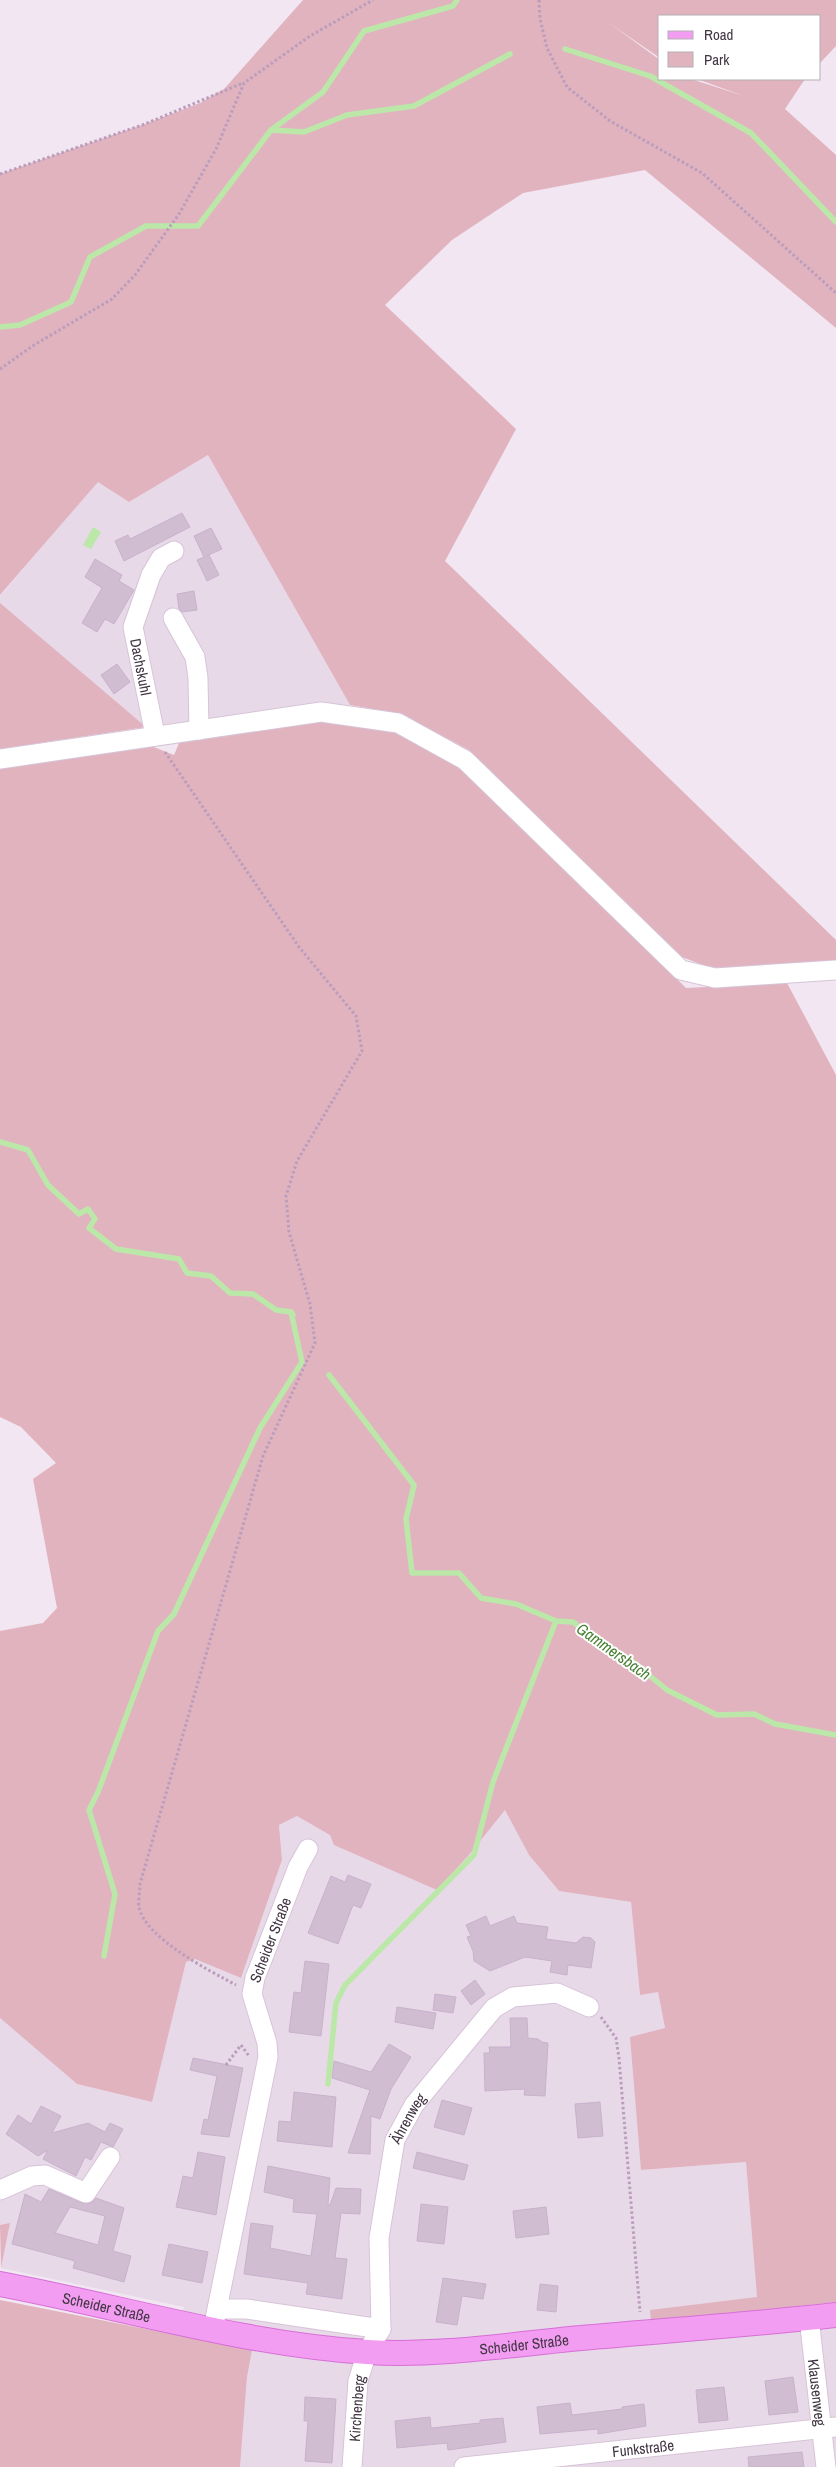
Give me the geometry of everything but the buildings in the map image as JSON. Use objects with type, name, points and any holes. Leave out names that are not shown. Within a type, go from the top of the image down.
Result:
[{"type":"main road","name":"Scheider Straße","points":[[0,2284],[160,2320],[215,2319],[317,2347],[367,2352],[453,2352],[642,2332],[836,2315]]},
{"type":"street","name":"Dachskuhl","points":[[155,736],[133,627],[151,576],[161,558],[174,552]]},
{"type":"street","points":[[173,618],[195,657],[198,678],[199,730]]},
{"type":"street","points":[[0,759],[321,712],[398,723],[465,760],[682,970],[715,978],[836,970]]},
{"type":"street","name":"Scheider Straße","points":[[215,2319],[268,2057],[267,2043],[252,1994],[255,1978],[308,1849]]},
{"type":"street","name":"Ährenweg","points":[[381,2329],[379,2238],[395,2140],[414,2105],[494,2008],[513,1997],[557,1993],[590,2007]]},
{"type":"street","points":[[0,2190],[32,2176],[45,2175],[86,2193],[110,2157]]},
{"type":"street","points":[[215,2319],[248,2309],[381,2329],[367,2352]]},
{"type":"street","name":"Klausenweg","points":[[809,2318],[829,2428],[826,2467]]},
{"type":"street","name":"Kirchenberg","points":[[352,2467],[358,2381],[367,2352]]},
{"type":"street","name":"Funkstraße","points":[[464,2467],[829,2428]]},
{"type":"path","points":[[0,174],[144,124],[244,83],[310,36],[373,0]]},
{"type":"path","points":[[539,0],[540,19],[547,48],[567,87],[610,122],[702,173],[836,293]]},
{"type":"path","points":[[0,369],[34,345],[112,299],[136,275],[179,214],[216,149],[244,83]]},
{"type":"path","points":[[155,736],[299,947],[356,1016],[362,1051],[297,1161],[286,1196],[289,1232],[310,1304],[315,1342],[263,1456],[140,1884],[139,1907],[147,1924],[191,1961],[252,1994]]},
{"type":"path","points":[[590,2007],[607,2023],[616,2038],[642,2332]]},
{"type":"path","points":[[226,2065],[240,2046],[243,2045],[264,2082]]},
{"type":"shaded area","points":[[208,455],[350,705],[146,727],[0,607],[0,596],[98,481],[129,502]]},
{"type":"shaded area","points":[[93,527],[101,532],[91,549],[83,545]]},
{"type":"shaded area","points":[[505,1810],[529,1855],[559,1891],[631,1902],[640,1994],[658,1992],[665,2028],[642,2170],[746,2162],[760,2330],[836,2320],[836,2467],[240,2467],[251,2350],[178,2334],[184,2307],[1,2268],[9,2224],[0,2225],[0,2018],[77,2084],[152,2102],[186,1962],[195,1959],[241,1978],[282,1860],[279,1825],[297,1816],[437,1890],[469,1855]]},
{"type":"green space","points":[[303,0],[836,0],[836,46],[821,62],[821,15],[658,15],[658,57],[609,23],[658,59],[658,80],[694,80],[744,96],[700,80],[804,80],[785,109],[836,155],[836,328],[645,170],[523,193],[452,240],[385,305],[516,429],[445,561],[836,940],[836,962],[711,968],[682,957],[469,750],[401,714],[350,705],[208,455],[129,502],[98,482],[0,595],[0,174],[145,124],[200,103],[224,89]]},
{"type":"green space","points":[[0,603],[146,727],[0,749]]},
{"type":"green space","points":[[322,721],[393,731],[460,767],[686,988],[787,983],[836,1075],[836,2302],[651,2322],[650,2310],[757,2297],[746,2162],[641,2170],[630,2037],[665,2028],[658,1992],[640,1995],[631,1902],[559,1891],[529,1855],[505,1810],[469,1855],[437,1890],[334,1845],[330,1835],[297,1816],[279,1825],[282,1860],[241,1978],[195,1959],[186,1962],[152,2102],[77,2084],[0,2018],[0,1631],[43,1623],[57,1608],[33,1479],[56,1463],[21,1427],[0,1417],[0,768],[151,746],[174,755],[180,741]]},
{"type":"green space","points":[[10,2223],[1,2268],[0,2225]]},
{"type":"green space","points":[[0,2300],[252,2350],[247,2377],[240,2467],[0,2467]]},
{"type":"waterway","points":[[271,130],[323,92],[364,31],[453,6],[457,0]]},
{"type":"waterway","points":[[565,49],[650,76],[751,133],[836,222]]},
{"type":"waterway","points":[[0,327],[20,325],[71,302],[90,257],[146,226],[198,226],[271,130],[304,132],[347,115],[414,106],[510,54]]},
{"type":"waterway","name":"Gammersbach","points":[[0,1142],[28,1150],[48,1185],[79,1214],[88,1209],[95,1219],[89,1228],[116,1249],[179,1259],[187,1273],[211,1276],[230,1293],[253,1294],[276,1310],[291,1312],[293,1315]]},
{"type":"waterway","points":[[104,1956],[115,1894],[89,1810],[98,1792],[158,1631],[174,1614],[260,1428],[302,1362],[291,1312]]},
{"type":"waterway","name":"Gammersbach","points":[[329,1375],[414,1485],[406,1519],[412,1573],[459,1573],[481,1598],[516,1604],[556,1621],[573,1622],[607,1648],[632,1661],[667,1690],[717,1715],[754,1714],[775,1724],[836,1735]]},
{"type":"waterway","points":[[328,2084],[336,2003],[345,1985],[474,1855],[493,1782],[556,1621]]}]
